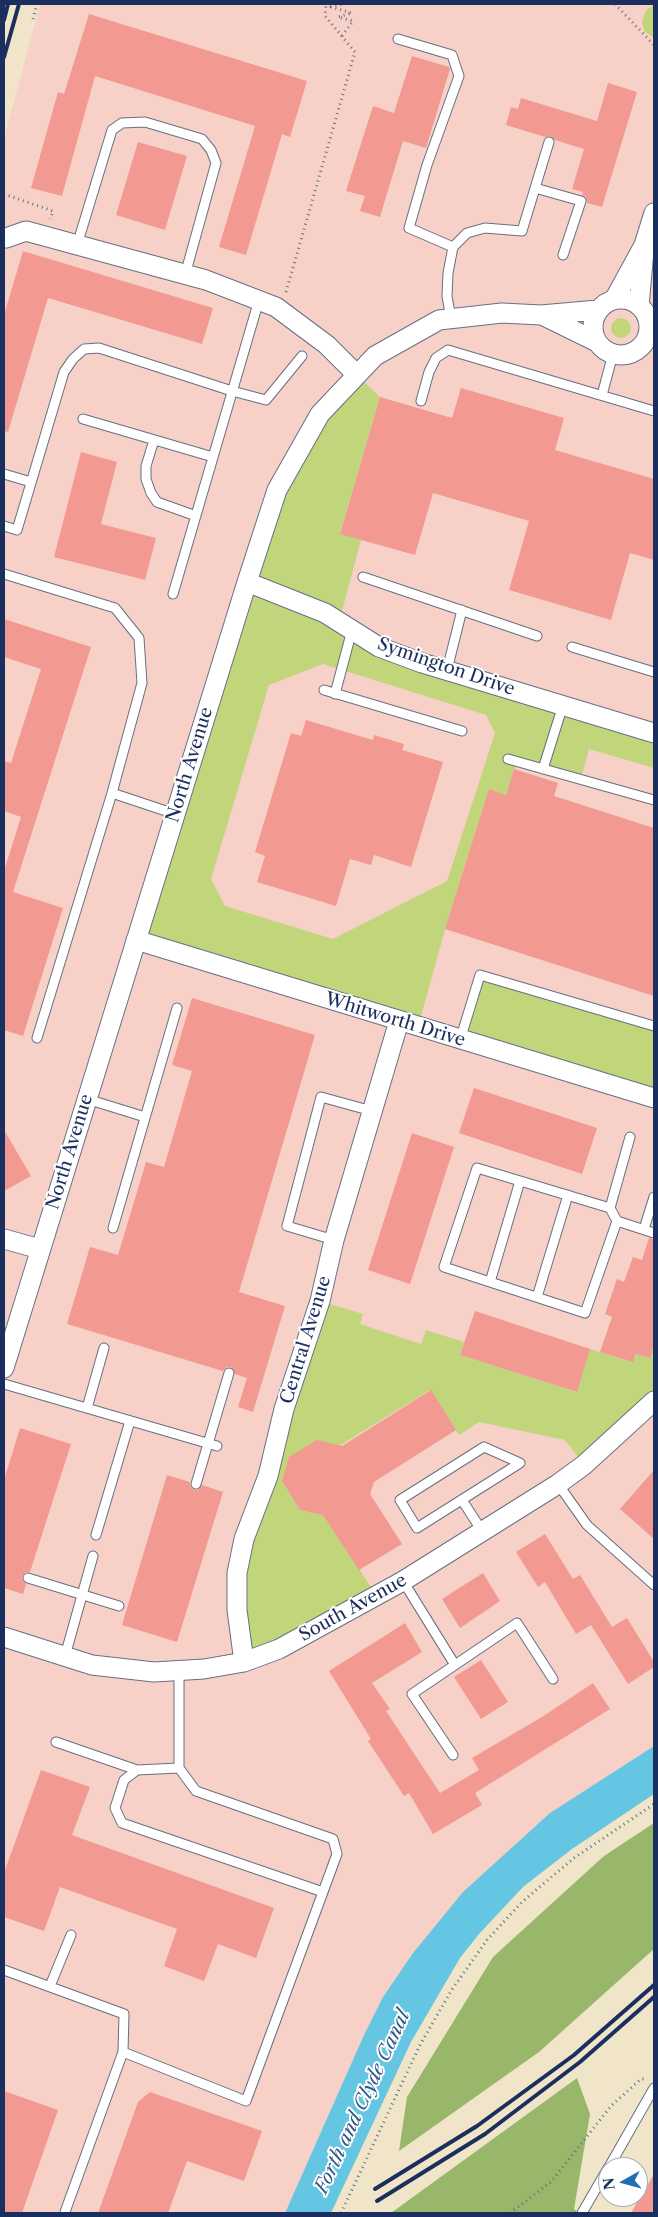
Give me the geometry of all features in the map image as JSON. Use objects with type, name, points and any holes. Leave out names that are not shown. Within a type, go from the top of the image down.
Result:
[{"type":"street","points":[[639,306],[644,245],[654,213]]},
{"type":"street","points":[[6,238],[26,231],[206,280],[258,300],[280,310],[327,345],[357,375]]},
{"type":"street","points":[[644,245],[593,326],[597,342],[612,354],[654,355]]},
{"type":"street","points":[[606,305],[623,299],[639,306],[648,319],[652,329],[644,343],[631,353]]},
{"type":"street","name":"North Avenue","points":[[4,1368],[247,582],[278,490],[320,414],[375,356],[439,320],[502,313],[541,315],[606,305]]},
{"type":"street","name":"North Avenue","points":[[541,315],[597,342]]},
{"type":"street","name":"Symington Drive","points":[[247,582],[325,613],[380,647],[447,670],[654,733]]},
{"type":"street","name":"Whitworth Drive","points":[[136,940],[399,1022],[654,1098]]},
{"type":"street","name":"Central Avenue","points":[[244,1662],[237,1610],[237,1573],[244,1539],[268,1476],[284,1409],[320,1301],[334,1240],[399,1022]]},
{"type":"street","points":[[4,1239],[40,1249]]},
{"type":"street","name":"South Avenue","points":[[4,1637],[92,1664],[154,1672],[179,1672],[244,1662],[279,1649],[403,1581],[558,1484],[584,1465],[654,1402]]},
{"type":"lane","points":[[398,39],[452,54],[459,76],[427,165],[409,228],[453,247]]},
{"type":"lane","points":[[77,245],[112,130],[122,124],[145,122],[202,139],[211,150],[216,163],[185,275]]},
{"type":"lane","points":[[451,319],[448,273],[453,247],[467,233],[485,228],[522,232],[548,142]]},
{"type":"lane","points":[[535,188],[581,201],[563,256]]},
{"type":"lane","points":[[173,594],[258,300]]},
{"type":"lane","points":[[4,526],[17,530],[64,372],[73,359],[84,349],[99,348],[232,391],[266,400],[302,356]]},
{"type":"lane","points":[[421,401],[429,372],[436,358],[448,350],[654,411]]},
{"type":"lane","points":[[602,395],[612,354]]},
{"type":"lane","points":[[83,419],[213,457]]},
{"type":"lane","points":[[154,440],[146,466],[146,479],[152,493],[157,502],[196,516]]},
{"type":"lane","points":[[4,474],[31,482]]},
{"type":"lane","points":[[4,574],[114,608],[139,638],[142,683],[112,793],[37,1038]]},
{"type":"lane","points":[[362,576],[537,636]]},
{"type":"lane","points":[[447,670],[462,610]]},
{"type":"lane","points":[[335,694],[352,630]]},
{"type":"lane","points":[[572,647],[654,672]]},
{"type":"lane","points":[[324,690],[462,731]]},
{"type":"lane","points":[[542,769],[563,706]]},
{"type":"lane","points":[[508,759],[654,800]]},
{"type":"lane","points":[[112,793],[175,814]]},
{"type":"lane","points":[[460,1040],[480,975],[654,1026]]},
{"type":"lane","points":[[113,1228],[177,1008]]},
{"type":"lane","points":[[334,1240],[287,1226],[322,1097],[372,1111]]},
{"type":"lane","points":[[87,1099],[145,1117]]},
{"type":"lane","points":[[610,1208],[630,1138]]},
{"type":"lane","points":[[617,1220],[586,1313],[444,1267],[477,1168],[610,1208],[617,1220],[654,1233]]},
{"type":"lane","points":[[490,1282],[520,1181]]},
{"type":"lane","points":[[537,1297],[568,1195]]},
{"type":"lane","points":[[644,1229],[654,1197]]},
{"type":"lane","points":[[87,1408],[104,1348]]},
{"type":"lane","points":[[196,1484],[229,1372]]},
{"type":"lane","points":[[4,1384],[217,1446]]},
{"type":"lane","points":[[96,1536],[130,1421]]},
{"type":"lane","points":[[484,1446],[520,1463],[462,1500],[417,1528],[400,1500],[484,1446]]},
{"type":"lane","points":[[558,1484],[587,1525],[654,1585]]},
{"type":"lane","points":[[462,1500],[482,1531]]},
{"type":"lane","points":[[65,1656],[93,1556]]},
{"type":"lane","points":[[28,1578],[120,1606]]},
{"type":"lane","points":[[403,1581],[455,1664]]},
{"type":"lane","points":[[453,1755],[412,1694],[517,1623],[553,1679]]},
{"type":"lane","points":[[123,2052],[246,2101],[337,1854],[333,1840],[196,1791],[180,1768],[179,1672]]},
{"type":"lane","points":[[56,1742],[137,1770],[180,1768]]},
{"type":"lane","points":[[137,1770],[124,1780],[115,1808],[122,1823],[323,1892]]},
{"type":"lane","points":[[50,1986],[71,1934]]},
{"type":"lane","points":[[4,1970],[74,1994],[124,2014],[123,2052],[65,2212]]},
{"type":"lane","points":[[614,2157],[654,2088]]},
{"type":"lane","points":[[582,2213],[598,2185]]},
{"type":"path","points":[[33,19],[37,4]]},
{"type":"path","points":[[280,310],[355,52],[326,16],[326,4]]},
{"type":"path","points":[[342,36],[353,21],[338,17],[352,13],[331,7],[344,4]]},
{"type":"path","points":[[614,4],[654,45]]},
{"type":"path","points":[[4,194],[53,211],[45,236]]},
{"type":"path","points":[[341,2213],[420,2045],[451,1991],[488,1940],[522,1902],[574,1858],[654,1804]]},
{"type":"path","points":[[510,2213],[551,2182],[611,2106],[641,2079],[648,2080]]},
{"type":"shaded area","points":[[40,4],[654,4],[654,1746],[550,1813],[437,1926],[413,1953],[383,1997],[364,2035],[285,2213],[4,2213],[4,139]]},
{"type":"green space","points":[[654,5],[654,38],[644,31],[642,21],[646,10]]},
{"type":"green space","points":[[621,318],[628,321],[631,328],[628,335],[621,338],[614,335],[611,328],[614,321]]},
{"type":"green space","points":[[357,375],[380,397],[340,533],[361,540],[339,622],[379,647],[654,733],[654,768],[589,749],[581,779],[517,761],[506,795],[489,790],[446,926],[418,1027],[136,940],[277,490]],"holes":[[[323,664],[486,715],[495,733],[447,881],[333,939],[225,906],[211,879],[269,685]]]},
{"type":"green space","points":[[480,975],[654,1026],[654,1098],[460,1040]]},
{"type":"green space","points":[[320,1301],[363,1314],[360,1324],[421,1344],[426,1330],[464,1342],[460,1355],[576,1392],[590,1349],[632,1362],[635,1354],[650,1358],[654,1344],[654,1401],[584,1465],[565,1440],[479,1422],[459,1435],[430,1390],[282,1481],[300,1510],[323,1515],[377,1596],[244,1662],[237,1573]]},
{"type":"green space","points":[[654,1823],[654,1949],[539,2052],[399,2151],[407,2097],[493,1957],[604,1856]]},
{"type":"green space","points":[[577,2078],[590,2114],[574,2209],[579,2213],[391,2213]]},
{"type":"water","name":"Forth and Clyde Canal","points":[[654,1746],[654,1794],[572,1849],[523,1887],[479,1934],[460,1958],[411,2042],[331,2213],[285,2213],[364,2035],[383,1997],[413,1953],[463,1892],[550,1813]]},
{"type":"building","points":[[89,14],[307,81],[290,137],[282,134],[246,255],[219,247],[255,126],[95,76],[62,196],[31,188],[58,92],[64,94]]},
{"type":"building","points":[[412,56],[449,67],[450,69],[426,148],[403,141],[380,217],[360,211],[365,196],[346,191],[373,106],[394,113]]},
{"type":"building","points":[[608,83],[637,92],[602,207],[587,203],[586,197],[582,195],[583,192],[572,189],[584,149],[555,140],[550,136],[545,137],[506,125],[511,107],[518,109],[521,98],[597,121]]},
{"type":"building","points":[[138,142],[187,156],[165,230],[116,215]]},
{"type":"building","points":[[23,251],[213,308],[202,344],[48,298],[8,432],[4,431],[4,315]]},
{"type":"building","points":[[461,388],[564,418],[555,450],[654,479],[654,560],[630,553],[611,620],[509,590],[529,521],[433,493],[415,555],[340,534],[380,397],[452,418]]},
{"type":"building","points":[[81,452],[117,462],[101,524],[156,538],[145,580],[54,557]]},
{"type":"building","points":[[4,619],[91,647],[13,892],[63,908],[23,1036],[4,1030],[4,871],[21,817],[4,811],[4,761],[11,763],[41,669],[4,657]]},
{"type":"building","points":[[306,720],[373,740],[374,735],[404,744],[402,750],[443,762],[411,867],[374,855],[371,865],[350,859],[336,906],[257,882],[265,856],[255,852],[291,733],[301,736]]},
{"type":"building","points":[[514,769],[558,783],[554,796],[654,828],[654,996],[445,929],[489,789],[506,795]]},
{"type":"building","points":[[192,998],[315,1035],[239,1292],[285,1306],[253,1412],[238,1407],[247,1378],[235,1374],[231,1367],[227,1367],[223,1371],[67,1324],[90,1247],[118,1255],[146,1162],[164,1167],[192,1071],[172,1065]]},
{"type":"building","points":[[474,1088],[597,1128],[582,1174],[459,1133]]},
{"type":"building","points":[[4,1130],[31,1176],[4,1191]]},
{"type":"building","points":[[412,1133],[454,1147],[410,1284],[368,1270]]},
{"type":"building","points":[[649,1238],[654,1239],[654,1344],[650,1358],[635,1354],[633,1362],[600,1352],[612,1317],[605,1314],[617,1279],[624,1282],[633,1257],[642,1260]]},
{"type":"building","points":[[475,1311],[590,1349],[577,1392],[460,1355]]},
{"type":"building","points":[[431,1390],[456,1430],[374,1482],[370,1494],[402,1544],[359,1570],[323,1515],[300,1510],[282,1481],[289,1457],[317,1440],[342,1446]]},
{"type":"building","points":[[20,1428],[71,1444],[30,1572],[26,1572],[22,1576],[22,1580],[26,1584],[23,1594],[4,1588],[4,1480]]},
{"type":"building","points":[[654,1470],[654,1539],[620,1509]]},
{"type":"building","points":[[167,1475],[190,1482],[190,1486],[194,1490],[198,1490],[202,1485],[223,1492],[177,1642],[122,1625]]},
{"type":"building","points":[[545,1534],[573,1579],[580,1575],[612,1627],[627,1618],[654,1662],[654,1667],[628,1684],[591,1625],[576,1634],[545,1582],[538,1587],[516,1552]]},
{"type":"building","points":[[483,1573],[500,1601],[460,1628],[442,1599]]},
{"type":"building","points":[[405,1623],[422,1652],[372,1683],[390,1709],[386,1711],[440,1793],[479,1770],[472,1758],[542,1717],[593,1683],[610,1709],[475,1793],[482,1805],[433,1834],[409,1793],[404,1796],[368,1741],[371,1739],[329,1671]]},
{"type":"building","points":[[481,1660],[508,1702],[481,1719],[454,1677]]},
{"type":"building","points":[[41,1770],[90,1787],[72,1835],[274,1908],[256,1958],[218,1944],[204,1981],[164,1966],[177,1929],[60,1887],[44,1931],[4,1917],[4,1873]]},
{"type":"building","points":[[4,2091],[58,2110],[22,2213],[4,2213]]},
{"type":"building","points":[[150,2092],[262,2131],[244,2181],[187,2161],[168,2213],[98,2213],[138,2102]]},
{"type":"building","points":[[654,2174],[654,2213],[631,2213],[634,2207],[648,2207],[648,2184]]},
{"type":"railway","points":[[4,20],[8,4]]},
{"type":"railway","points":[[4,57],[19,4]]},
{"type":"railway","points":[[375,2189],[477,2126],[574,2055],[654,1985]]},
{"type":"railway","points":[[377,2201],[485,2134],[580,2062],[654,1997]]}]
